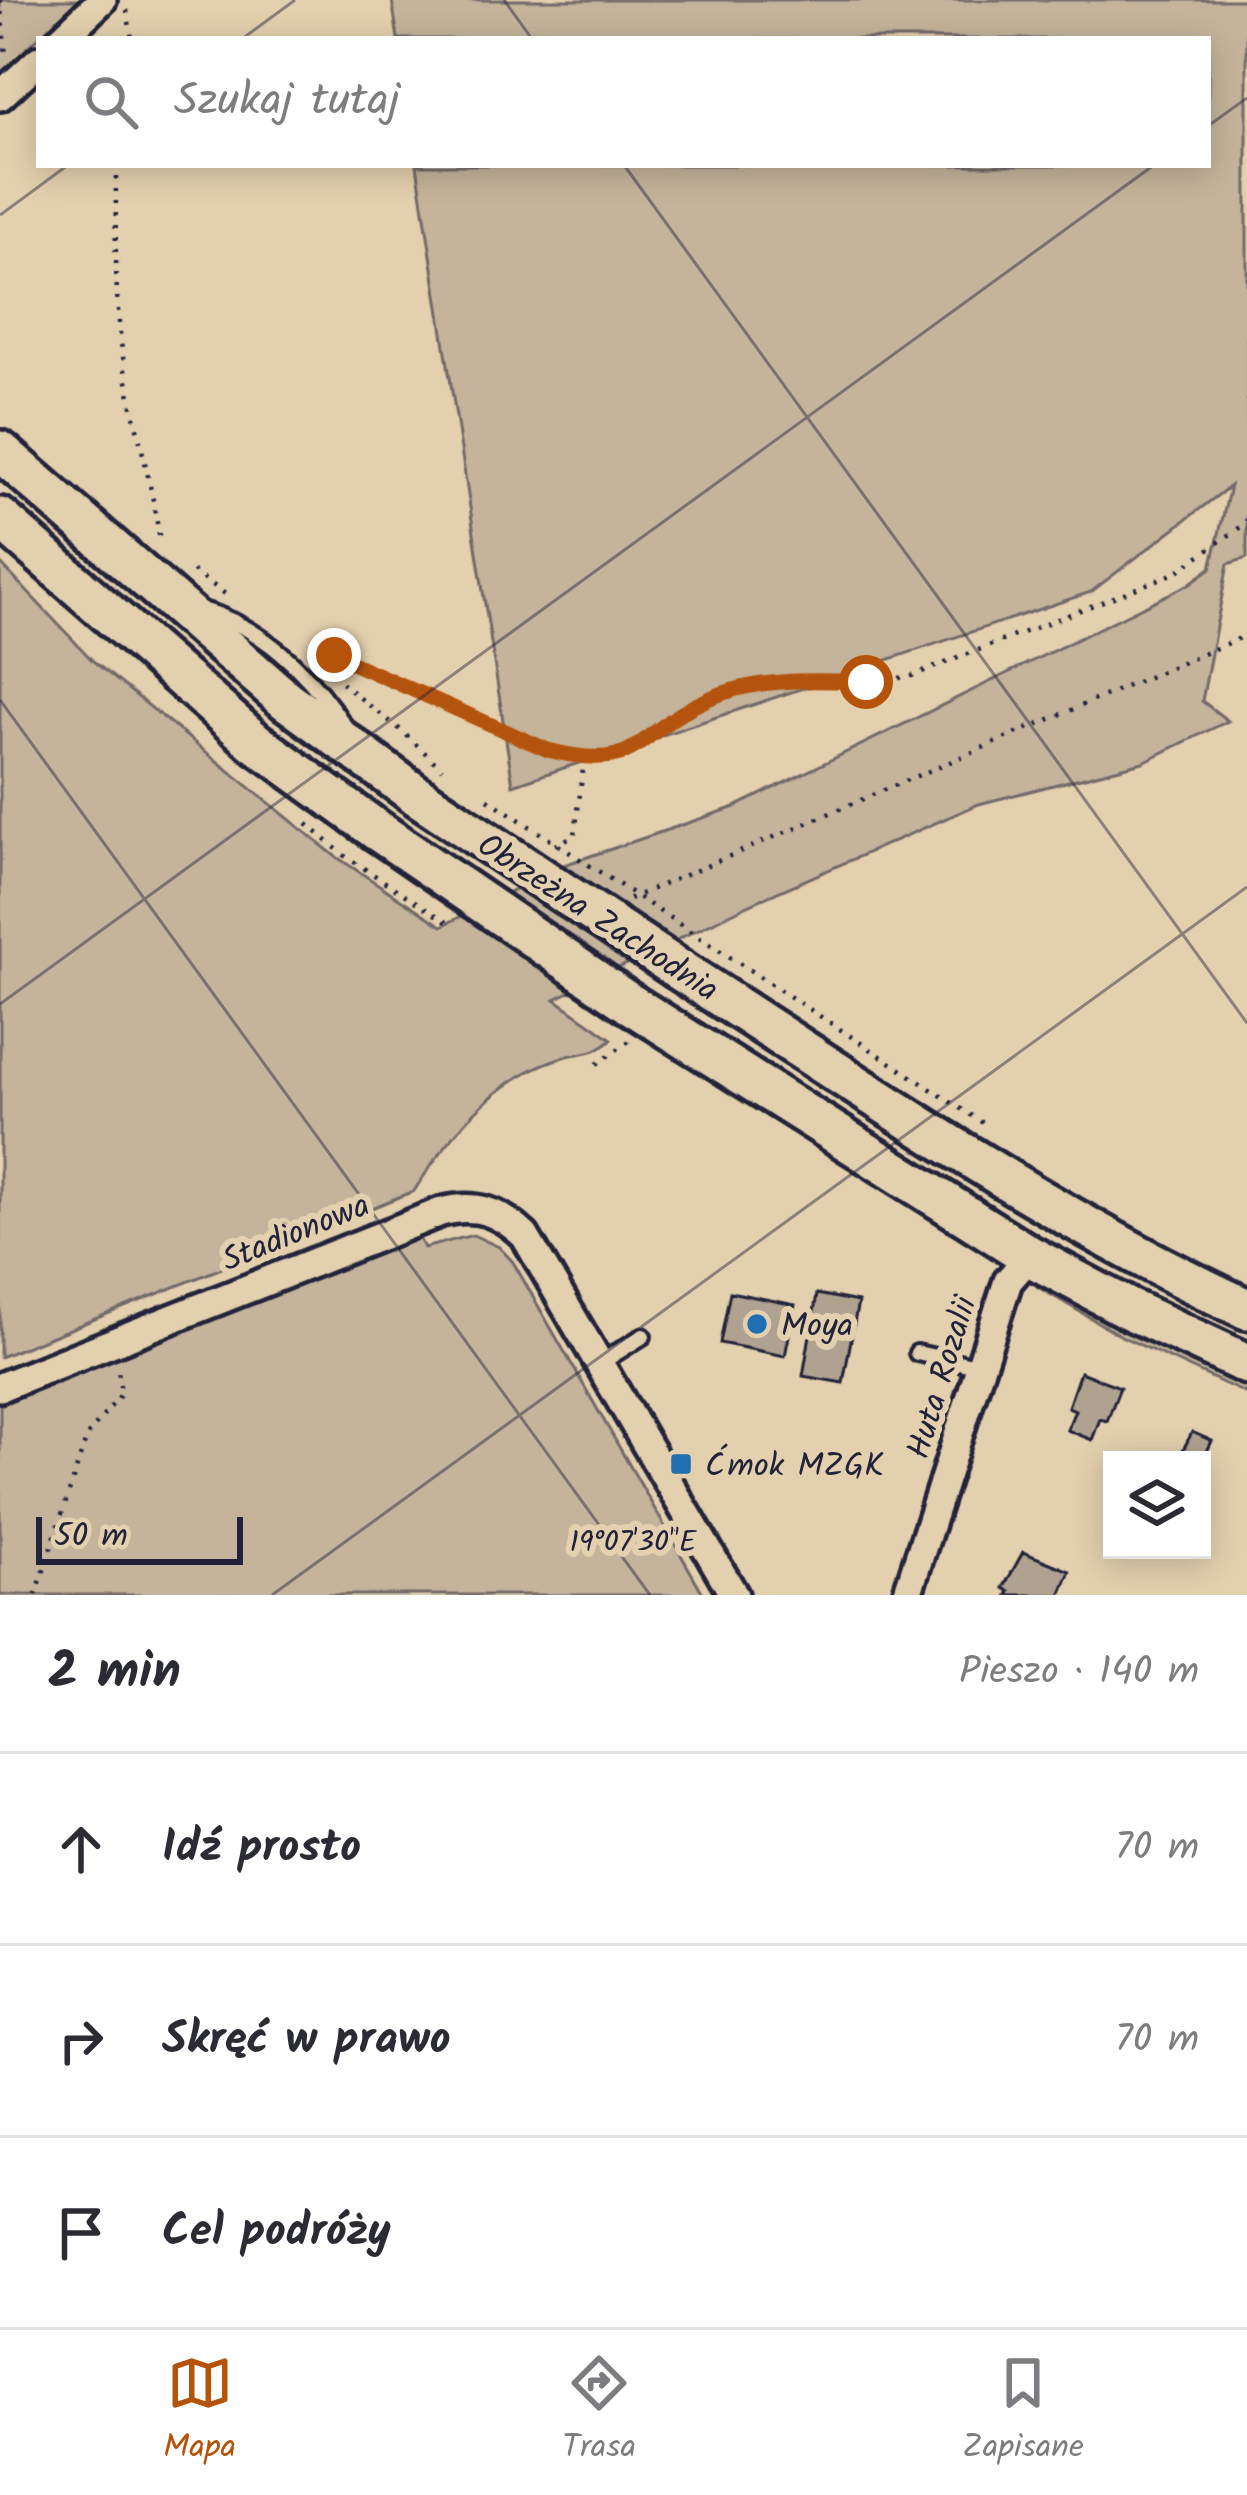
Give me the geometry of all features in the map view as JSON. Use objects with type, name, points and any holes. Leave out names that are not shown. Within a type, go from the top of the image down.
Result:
[{"type":"street","points":[[64,36],[102,0]]},
{"type":"street","points":[[4,92],[36,63]]},
{"type":"street","name":"Obrzeżna Zachodnia","points":[[0,451],[286,700],[366,757],[428,782],[678,969],[1030,1193],[1151,1263],[1247,1309]]},
{"type":"street","name":"Obrzeżna Zachodnia","points":[[0,518],[255,742],[629,1022],[1030,1256],[1129,1310],[1247,1364]]},
{"type":"street","name":"Stadionowa","points":[[0,1387],[464,1207],[489,1210],[525,1236],[734,1595]]},
{"type":"street","name":"Huta Rozalii","points":[[908,1595],[1008,1281],[1030,1256]]},
{"type":"lane","points":[[600,1363],[643,1336]]},
{"type":"lane","points":[[917,1353],[981,1367]]},
{"type":"path","points":[[0,0],[4,92]]},
{"type":"path","points":[[125,0],[131,36]]},
{"type":"path","points":[[116,168],[121,341],[138,442],[154,491],[160,550]]},
{"type":"path","points":[[318,665],[306,656],[334,655],[548,750],[584,760],[608,760],[633,750],[709,698],[758,685],[912,676],[1175,573],[1246,522]]},
{"type":"path","points":[[614,906],[1247,635]]},
{"type":"path","points":[[330,675],[401,730],[428,782]]},
{"type":"path","points":[[538,853],[575,835],[584,760]]},
{"type":"path","points":[[481,795],[991,1128]]},
{"type":"path","points":[[597,1064],[629,1022]]},
{"type":"path","points":[[36,1595],[87,1436],[121,1394],[115,1341]]},
{"type":"shaded area","points":[[0,0],[78,0],[36,36],[0,74]]},
{"type":"shaded area","points":[[392,0],[1247,0],[1247,558],[1228,564],[1202,701],[1228,721],[1143,762],[979,804],[746,906],[555,999],[612,1039],[592,1051],[536,1067],[494,1095],[458,1130],[414,1191],[0,1357],[0,563],[93,661],[335,856],[442,926],[558,867],[735,807],[1189,584],[1211,568],[1230,486],[1091,592],[513,785],[417,168],[1211,168],[1211,36],[398,36]]},
{"type":"shaded area","points":[[473,1235],[499,1247],[513,1262],[704,1595],[0,1595],[0,1405],[418,1237],[424,1248]]},
{"type":"shaded area","points":[[1036,1286],[1053,1287],[1247,1383],[1247,1394],[1123,1337]]},
{"type":"building","name":"Moya","points":[[730,1292],[795,1305],[785,1356],[720,1343]]},
{"type":"building","points":[[817,1294],[858,1302],[843,1383],[803,1376]]},
{"type":"building","points":[[1080,1372],[1120,1387],[1107,1421],[1100,1419],[1092,1440],[1067,1430],[1075,1410],[1068,1407]]},
{"type":"building","points":[[1192,1432],[1212,1441],[1207,1451],[1182,1451]]},
{"type":"building","points":[[1023,1552],[1070,1571],[1060,1595],[1007,1595],[1009,1591],[1003,1588]]},
{"type":"place","name":"Moya","points":[[757,1324]]},
{"type":"place","name":"Ćmok MZGK","points":[[681,1464]]},
{"type":"route","points":[[334,655],[548,750],[584,760],[608,760],[633,750],[709,698],[758,685],[866,682]]}]
